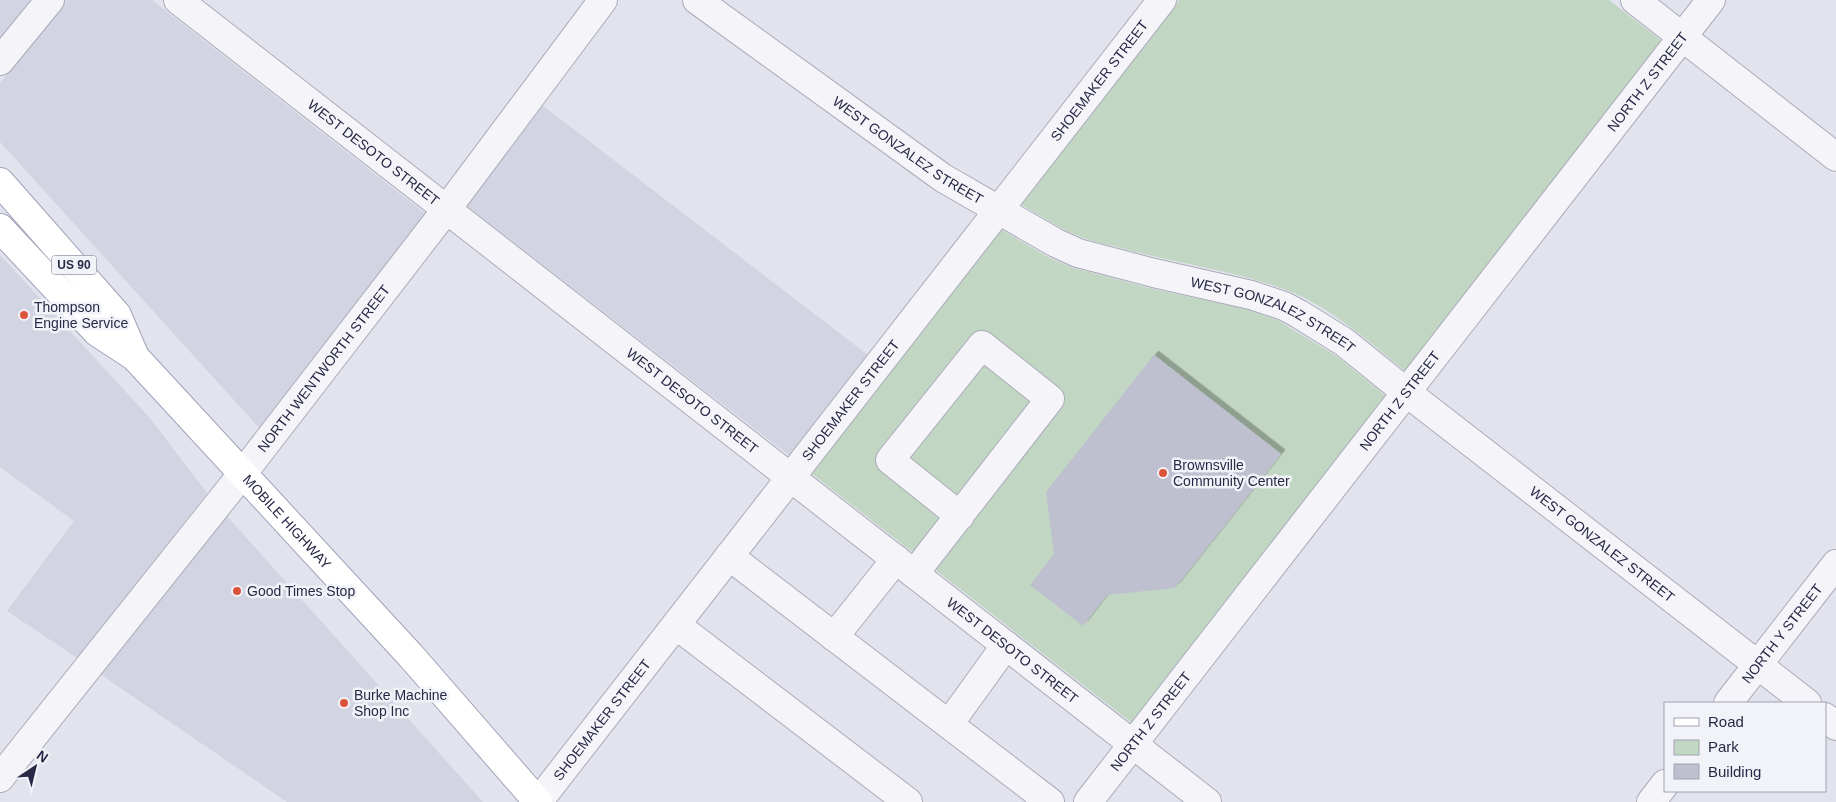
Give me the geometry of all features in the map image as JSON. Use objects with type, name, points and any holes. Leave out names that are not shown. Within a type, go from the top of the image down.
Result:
[{"type":"main road","name":"MOBILE HIGHWAY","points":[[0,182],[117,315],[135,357]]},
{"type":"main road","name":"MOBILE HIGHWAY","points":[[0,228],[97,332],[135,357],[411,656],[538,802]]},
{"type":"street","points":[[0,61],[50,0]]},
{"type":"street","name":"WEST DESOTO STREET","points":[[178,0],[1207,802]]},
{"type":"street","name":"NORTH WENTWORTH STREET","points":[[0,778],[243,473],[446,210],[603,0]]},
{"type":"street","name":"WEST GONZALEZ STREET","points":[[697,0],[943,178],[1056,243],[1078,252],[1154,273],[1251,295],[1284,306],[1344,342],[1806,702]]},
{"type":"street","name":"SHOEMAKER STREET","points":[[538,802],[1162,0]]},
{"type":"street","points":[[1635,0],[1836,156]]},
{"type":"street","name":"NORTH Z STREET","points":[[1088,802],[1711,0]]},
{"type":"street","points":[[834,637],[905,566],[960,516],[1050,399],[982,345],[890,460],[960,516]]},
{"type":"street","points":[[729,556],[1050,802]]},
{"type":"street","name":"NORTH Y STREET","points":[[1729,702],[1836,564]]},
{"type":"street","points":[[676,625],[908,802]]},
{"type":"street","points":[[949,724],[1006,645]]},
{"type":"street","points":[[1826,718],[1836,726]]},
{"type":"street","points":[[1651,802],[1664,785]]},
{"type":"shaded area","points":[[0,0],[32,0],[0,39]]},
{"type":"shaded area","points":[[67,0],[152,0],[426,214],[260,429],[0,142],[0,83]]},
{"type":"shaded area","points":[[542,105],[868,355],[790,456],[467,206]]},
{"type":"shaded area","points":[[0,255],[149,417],[207,493],[77,658],[7,611],[74,521],[0,467]]},
{"type":"shaded area","points":[[227,516],[483,802],[287,802],[100,674]]},
{"type":"green space","points":[[1179,0],[1609,0],[1662,41],[1405,371],[1335,316],[1320,306],[1289,291],[1225,272],[1138,253],[1088,239],[1059,227],[1020,204]]},
{"type":"green space","points":[[1000,229],[1048,257],[1071,267],[1149,288],[1246,309],[1277,320],[1335,355],[1386,396],[1132,723],[811,473]]},
{"type":"building","name":"Brownsville Community Center","points":[[1154,355],[1281,454],[1175,588],[1107,595],[1083,626],[1030,585],[1054,554],[1046,492]]},
{"type":"place","name":"Thompson Engine Service","points":[[24,315]]},
{"type":"place","name":"Brownsville Community Center","points":[[1163,473]]},
{"type":"place","name":"Good Times Stop","points":[[237,591]]},
{"type":"place","name":"Burke Machine Shop Inc","points":[[344,703]]}]
